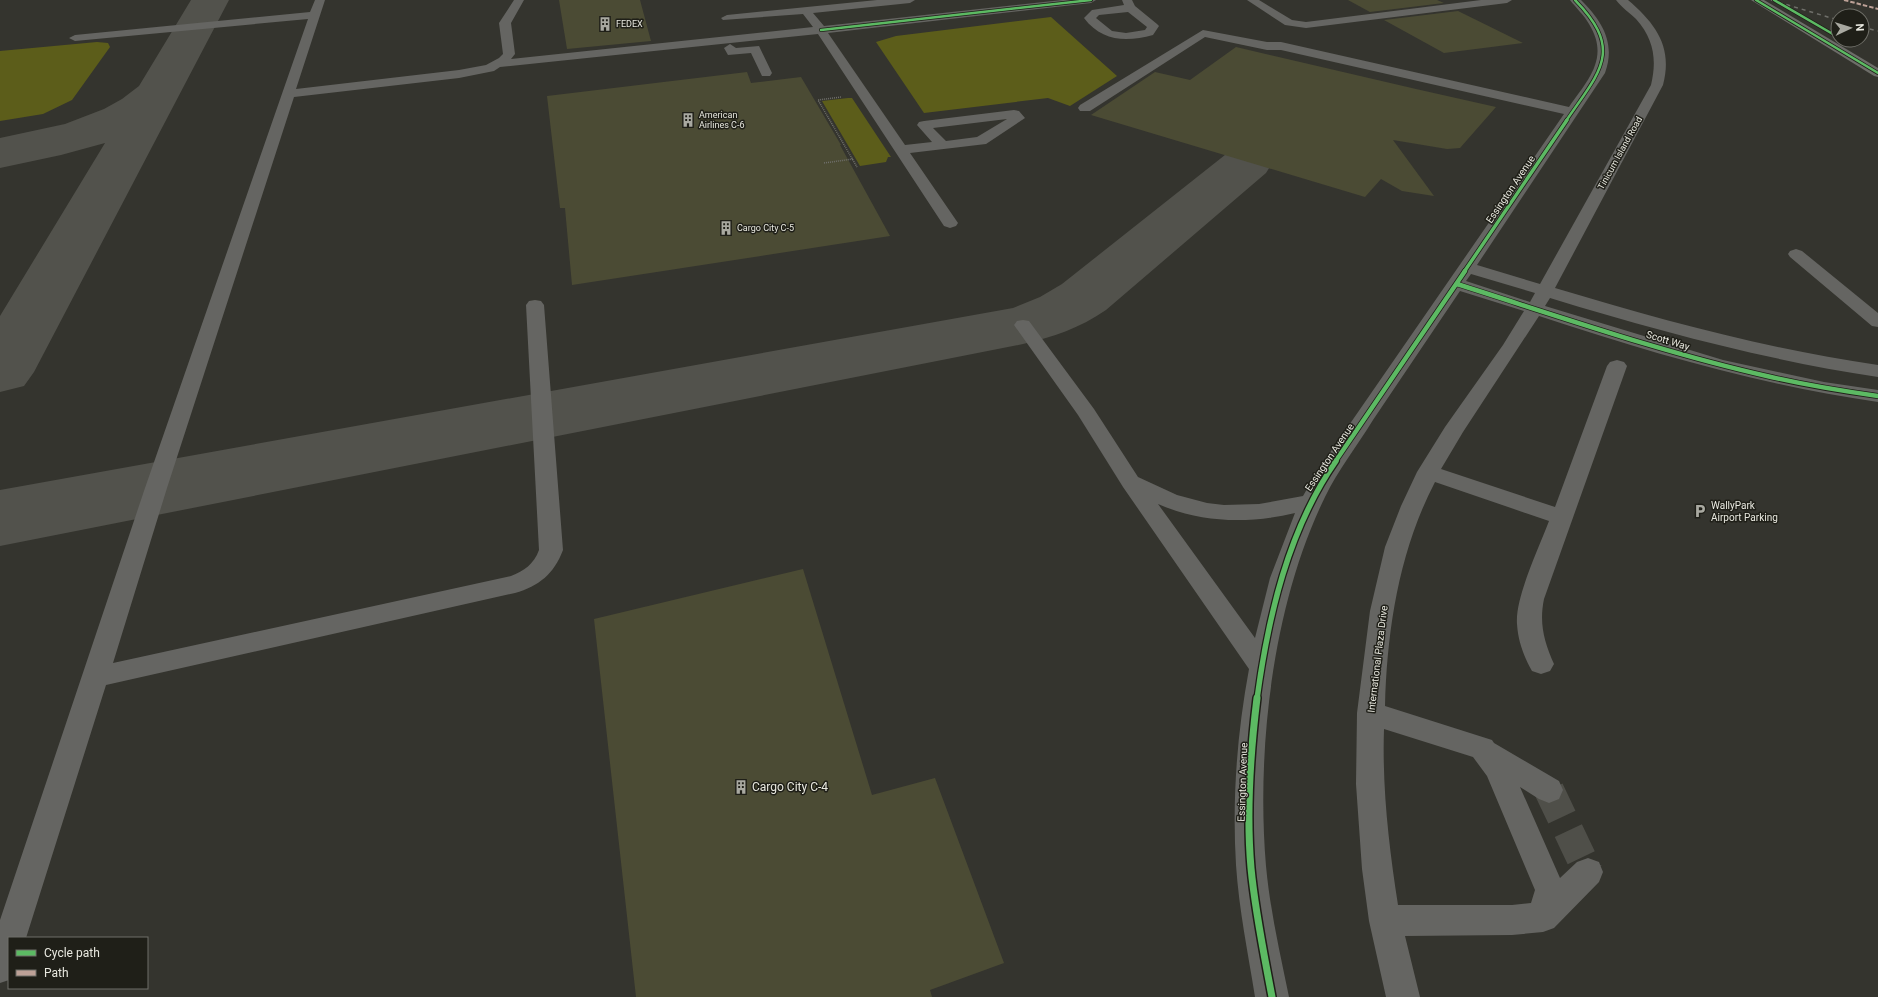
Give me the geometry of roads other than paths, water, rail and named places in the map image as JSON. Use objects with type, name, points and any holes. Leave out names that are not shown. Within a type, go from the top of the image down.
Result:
[{"type":"main road","points":[[1756,0],[1878,73]]},
{"type":"main road","points":[[1774,0],[1830,32]]},
{"type":"main road","points":[[1858,48],[1871,55]]},
{"type":"street","points":[[498,64],[507,58],[509,54],[505,23],[519,0]]},
{"type":"street","points":[[727,18],[910,0]]},
{"type":"street","points":[[1010,0],[1019,8]]},
{"type":"street","points":[[289,94],[459,74],[498,64],[821,30],[1019,8],[1066,1],[1091,0]]},
{"type":"street","points":[[1257,0],[1289,23],[1306,25],[1507,0]]},
{"type":"street","name":"Essington Avenue","points":[[1272,997],[1257,914],[1250,847],[1249,774],[1254,718],[1262,668],[1283,570],[1296,532],[1310,502],[1326,475],[1463,276],[1599,73],[1604,58],[1603,43],[1597,26],[1575,0]]},
{"type":"street","name":"Tinicum Island Road","points":[[1539,299],[1653,94],[1659,78],[1662,62],[1654,38],[1639,15],[1621,0]]},
{"type":"street","points":[[1128,4],[1153,26],[1149,33],[1126,36],[1109,34],[1090,18],[1096,12],[1128,4]]},
{"type":"street","points":[[10,937],[96,677],[156,488],[317,7],[75,38]]},
{"type":"street","points":[[806,10],[821,30],[950,223]]},
{"type":"street","points":[[1085,108],[1203,33],[1267,46],[1281,46],[1573,112]]},
{"type":"street","points":[[726,40],[732,52],[755,49],[766,72]]},
{"type":"street","points":[[901,150],[942,146],[982,141],[1018,118],[1014,114],[924,125],[930,136],[938,141],[942,146]]},
{"type":"street","points":[[1796,254],[1878,322]]},
{"type":"street","name":"Scott Way","points":[[1463,276],[1539,299],[1690,333],[1756,351],[1814,362],[1878,371]]},
{"type":"street","name":"Scott Way","points":[[1539,299],[1684,355],[1754,374],[1823,389],[1878,396]]},
{"type":"street","name":"International Plaza Drive","points":[[1403,997],[1385,922],[1375,857],[1370,805],[1368,758],[1370,713],[1378,632],[1385,594],[1395,554],[1407,519],[1428,472],[1444,445],[1514,344],[1539,299]]},
{"type":"street","points":[[96,677],[515,584],[531,578],[541,570],[548,561],[551,550],[535,304]]},
{"type":"street","points":[[1023,325],[1087,413],[1131,482],[1262,668]]},
{"type":"street","points":[[1541,664],[1528,627],[1528,613],[1561,517],[1617,366]]},
{"type":"street","points":[[1428,472],[1561,517]]},
{"type":"street","points":[[1131,482],[1174,502],[1196,508],[1218,511],[1242,513],[1265,511],[1310,502]]},
{"type":"street","points":[[1370,713],[1482,748],[1549,790]]},
{"type":"street","points":[[1482,748],[1498,769],[1550,890],[1543,917]]},
{"type":"street","points":[[1385,922],[1512,920],[1543,917],[1588,872]]},
{"type":"street","points":[[0,967],[8,942]]},
{"type":"tunnel","points":[[1549,790],[1588,872]]},
{"type":"railway","points":[[1771,0],[1830,18]]},
{"type":"railway","points":[[1870,29],[1878,31]]},
{"type":"place","name":"FEDEX","points":[[605,24]]},
{"type":"place","name":"American Airlines C-6","points":[[688,120]]},
{"type":"place","name":"Cargo City C-5","points":[[726,228]]},
{"type":"place","name":"WallyPark Airport Parking","points":[[1700,511]]},
{"type":"place","name":"Cargo City C-4","points":[[741,787]]}]
